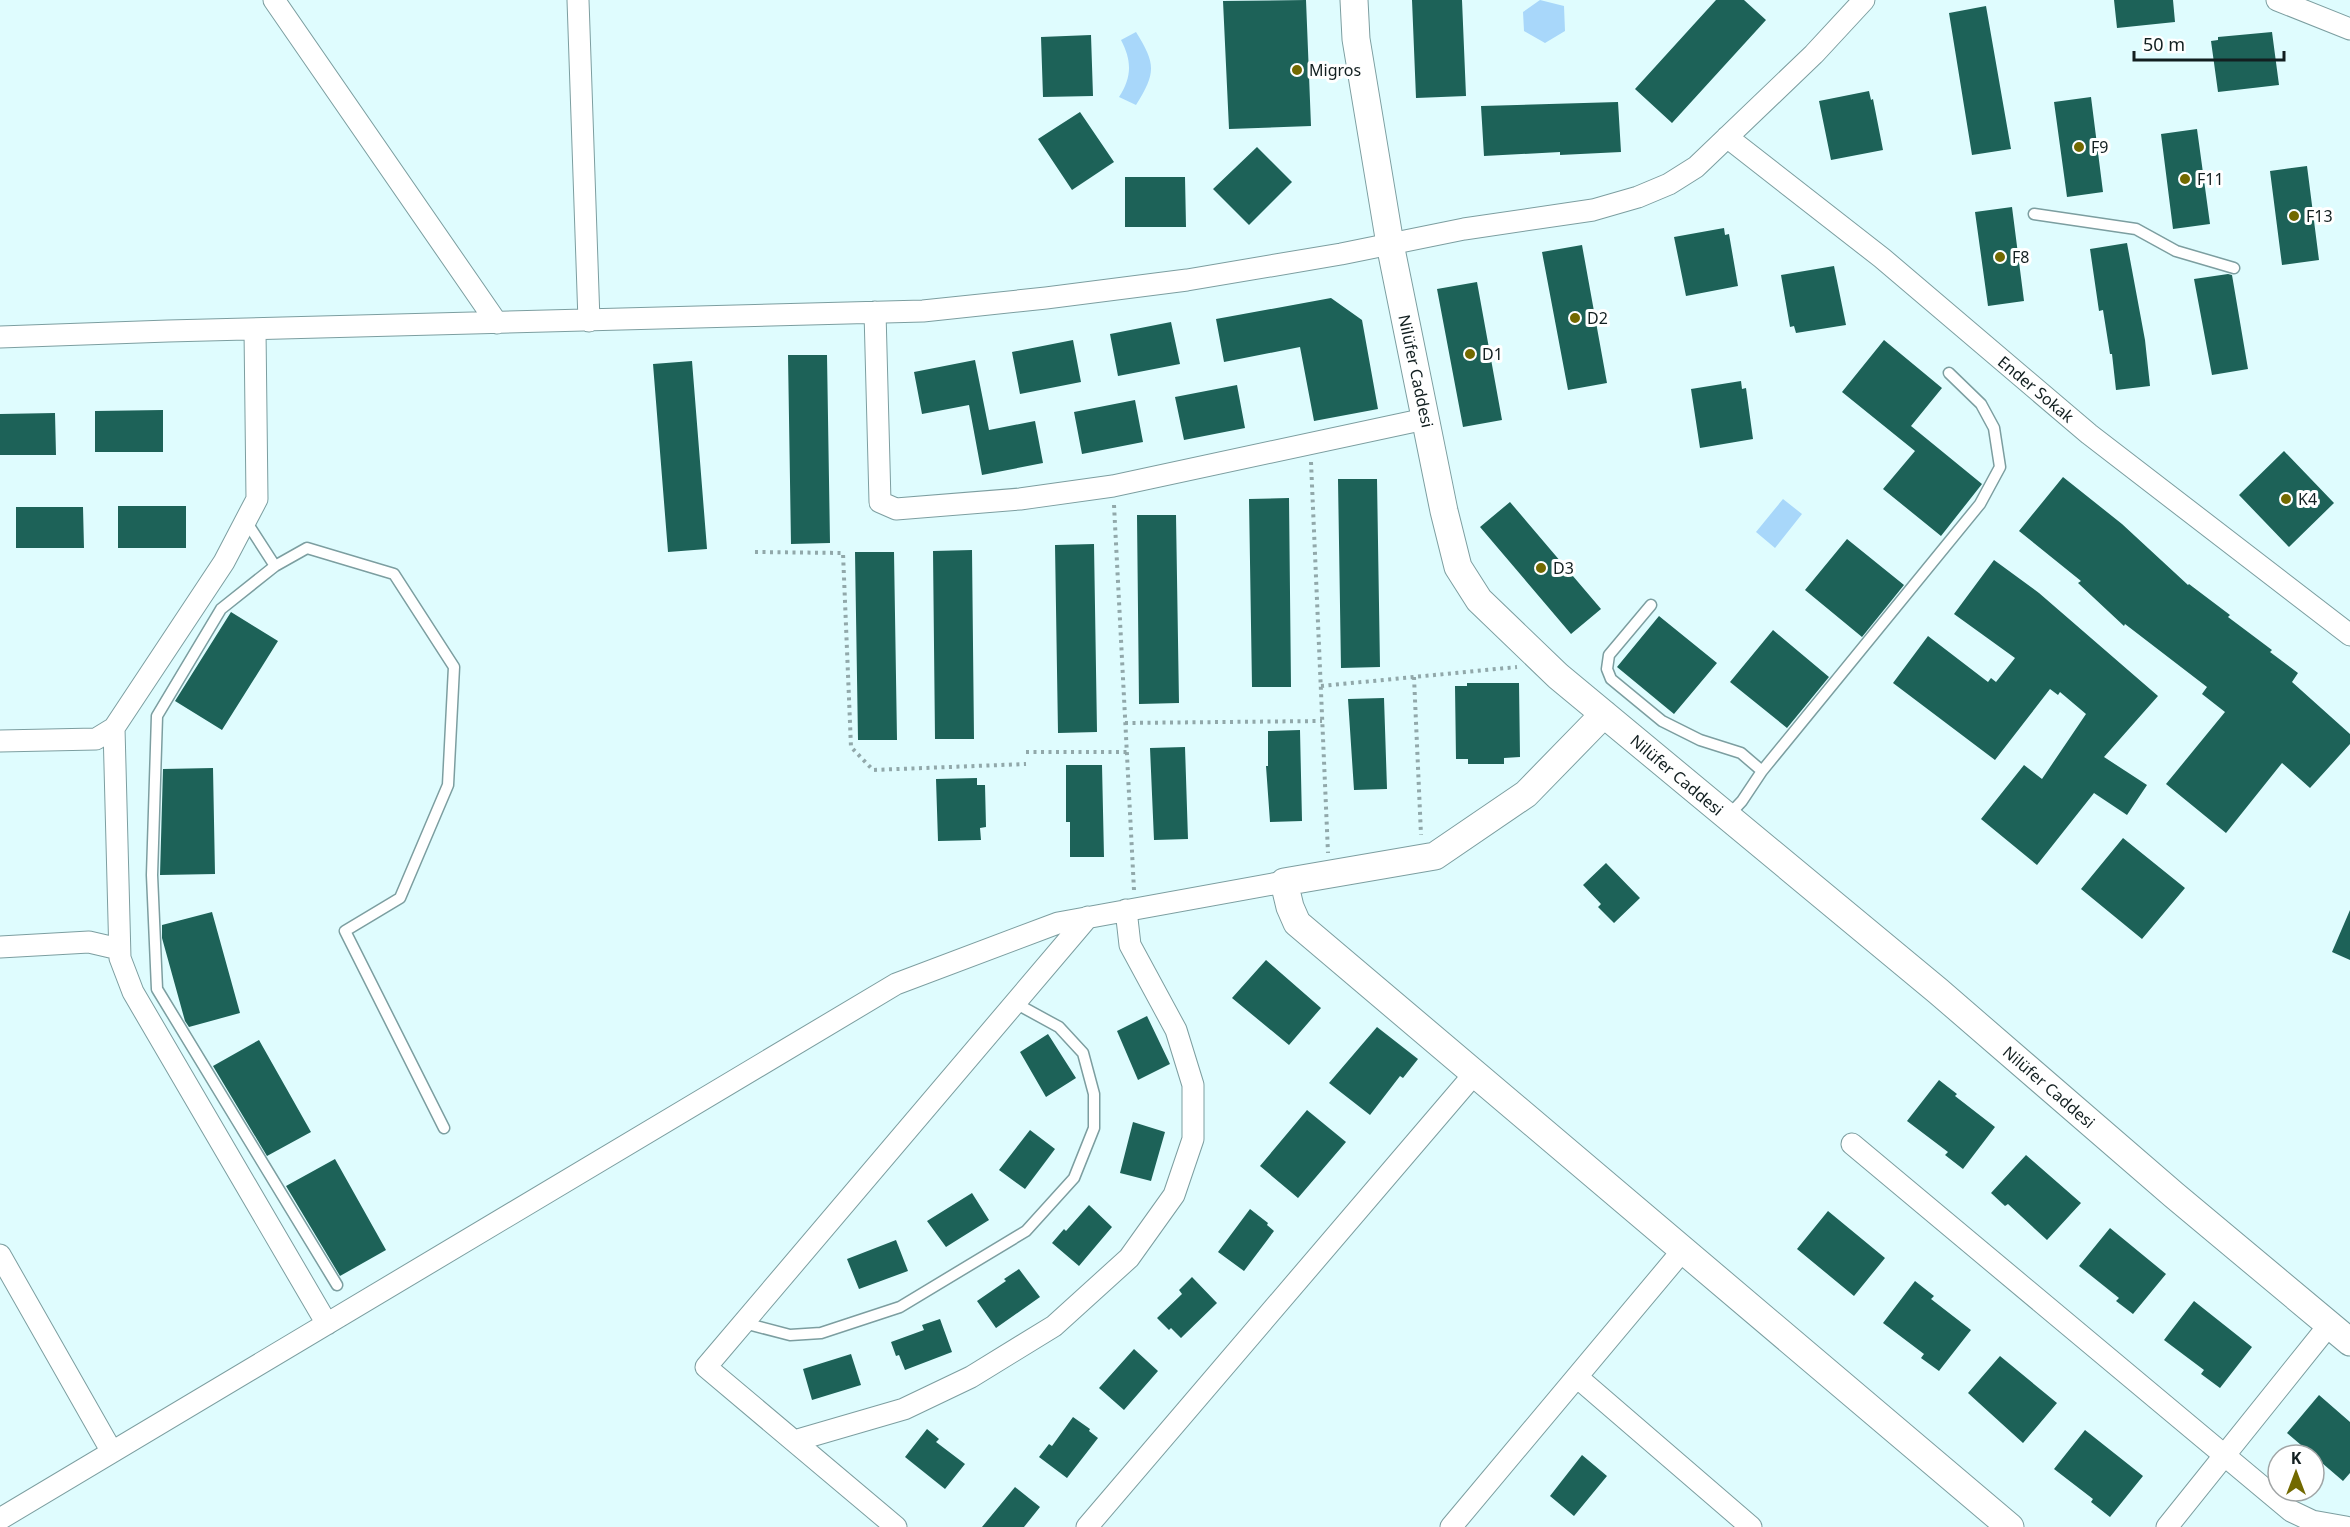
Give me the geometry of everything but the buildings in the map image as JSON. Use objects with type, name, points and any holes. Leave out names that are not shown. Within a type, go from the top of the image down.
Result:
[{"type":"street","points":[[578,0],[589,321]]},
{"type":"street","name":"Nilüfer Caddesi","points":[[1354,0],[1356,39],[1389,244],[1425,419],[1458,567],[1479,600],[1546,664],[1604,714],[1938,991],[2174,1195],[2350,1342]]},
{"type":"street","points":[[0,338],[923,311],[1175,281],[1464,229],[1593,210],[1638,197],[1669,184],[1696,167],[1814,54],[1864,0]]},
{"type":"street","points":[[2277,0],[2350,29]]},
{"type":"street","points":[[283,3],[497,323]]},
{"type":"street","name":"Ender Sokak","points":[[1727,137],[1882,258],[2089,434],[2350,635]]},
{"type":"street","points":[[875,312],[880,502],[896,509],[1020,499],[1113,486],[1425,419]]},
{"type":"street","points":[[0,741],[96,739],[114,728],[224,562],[257,500],[255,330]]},
{"type":"street","points":[[0,1519],[896,984],[1058,923],[1435,856],[1526,794],[1604,714]]},
{"type":"street","points":[[114,728],[120,958],[133,992],[327,1324]]},
{"type":"street","points":[[1284,882],[1290,907],[1297,923],[1683,1250],[2000,1524]]},
{"type":"street","points":[[794,1441],[904,1409],[971,1377],[1054,1326],[1129,1258],[1174,1195],[1193,1139],[1193,1085],[1176,1030],[1130,945],[1130,910]]},
{"type":"street","points":[[896,1527],[706,1367],[1088,918]]},
{"type":"street","points":[[0,947],[89,942],[119,949]]},
{"type":"street","points":[[1087,1527],[1474,1073]]},
{"type":"street","points":[[1852,1144],[2291,1511],[2312,1521],[2346,1527]]},
{"type":"street","points":[[1451,1527],[1683,1250]]},
{"type":"street","points":[[0,1255],[112,1452]]},
{"type":"street","points":[[2167,1527],[2329,1325]]},
{"type":"street","points":[[1577,1377],[1751,1527]]},
{"type":"lane","points":[[2034,214],[2136,229],[2176,252],[2234,268]]},
{"type":"lane","points":[[1728,817],[1762,771],[1980,504],[2000,467],[1994,428],[1981,404],[1949,373]]},
{"type":"lane","points":[[246,521],[274,566]]},
{"type":"lane","points":[[337,1285],[157,989],[152,875],[157,716],[221,609],[274,566],[307,548],[394,574],[454,667],[448,785],[400,897],[345,932],[444,1128]]},
{"type":"lane","points":[[1651,605],[1609,655],[1607,669],[1611,678],[1662,721],[1700,740],[1741,753],[1762,771]]},
{"type":"lane","points":[[744,1323],[790,1335],[821,1333],[900,1307],[1026,1231],[1074,1178],[1094,1128],[1094,1094],[1083,1053],[1059,1027],[1015,1003]]},
{"type":"path","points":[[1311,444],[1329,874]]},
{"type":"path","points":[[1113,486],[1127,752],[1130,910]]},
{"type":"path","points":[[754,552],[843,553],[851,747],[873,770],[1026,764]]},
{"type":"path","points":[[1321,686],[1546,664]]},
{"type":"path","points":[[1414,677],[1422,859]]},
{"type":"path","points":[[1125,723],[1322,722]]},
{"type":"path","points":[[1026,752],[1127,752]]},
{"type":"water","points":[[1540,0],[1564,6],[1565,31],[1545,43],[1524,31],[1523,12]]},
{"type":"water","points":[[1136,32],[1147,52],[1151,68],[1147,85],[1136,105],[1119,97],[1126,83],[1129,69],[1129,62],[1121,40]]},
{"type":"water","points":[[1783,499],[1802,514],[1775,548],[1756,532]]},
{"type":"place","name":"Migros","points":[[1297,70]]},
{"type":"place","name":"F9","points":[[2079,147]]},
{"type":"place","name":"F11","points":[[2185,179]]},
{"type":"place","name":"F13","points":[[2294,216]]},
{"type":"place","name":"F8","points":[[2000,257]]},
{"type":"place","name":"D2","points":[[1575,318]]},
{"type":"place","name":"D1","points":[[1470,354]]},
{"type":"place","name":"K4","points":[[2286,499]]},
{"type":"place","name":"D3","points":[[1541,568]]}]
